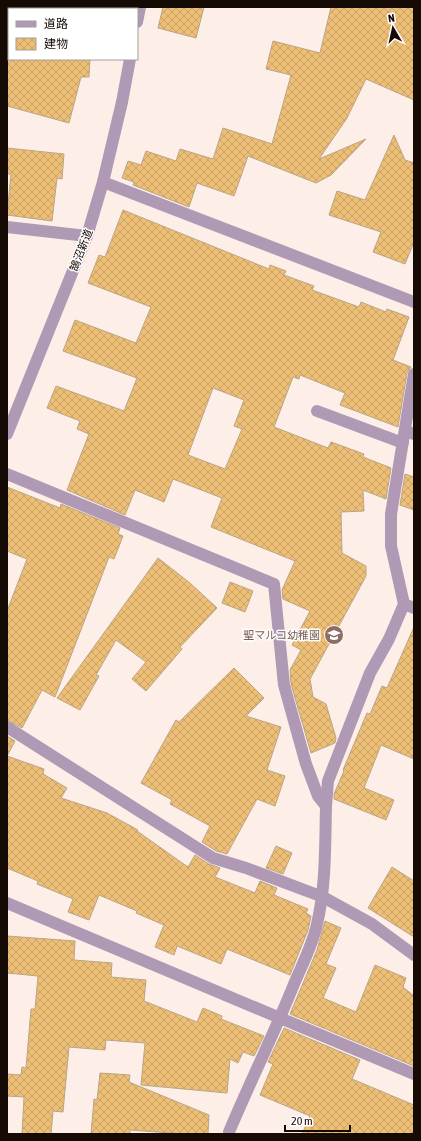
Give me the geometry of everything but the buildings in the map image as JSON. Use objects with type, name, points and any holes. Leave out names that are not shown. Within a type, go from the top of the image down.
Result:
[{"type":"street","points":[[138,17],[140,7]]},
{"type":"street","name":"鵠沼新道","points":[[7,434],[10,421],[87,236],[103,182],[122,102],[130,60]]},
{"type":"street","points":[[103,182],[414,302]]},
{"type":"street","points":[[7,227],[87,236]]},
{"type":"street","points":[[229,1133],[280,1018],[317,926],[323,897],[328,781],[370,673],[409,606],[391,546],[390,533],[391,514],[403,444],[409,433],[414,374]]},
{"type":"street","points":[[317,411],[403,444]]},
{"type":"street","points":[[7,474],[274,584],[284,685],[306,764],[318,796],[326,806]]},
{"type":"street","points":[[7,727],[213,858],[246,868],[323,897],[372,924],[414,955]]},
{"type":"street","points":[[7,904],[414,1074]]},
{"type":"place","name":"聖マルコ幼稚園","points":[[334,635]]}]
